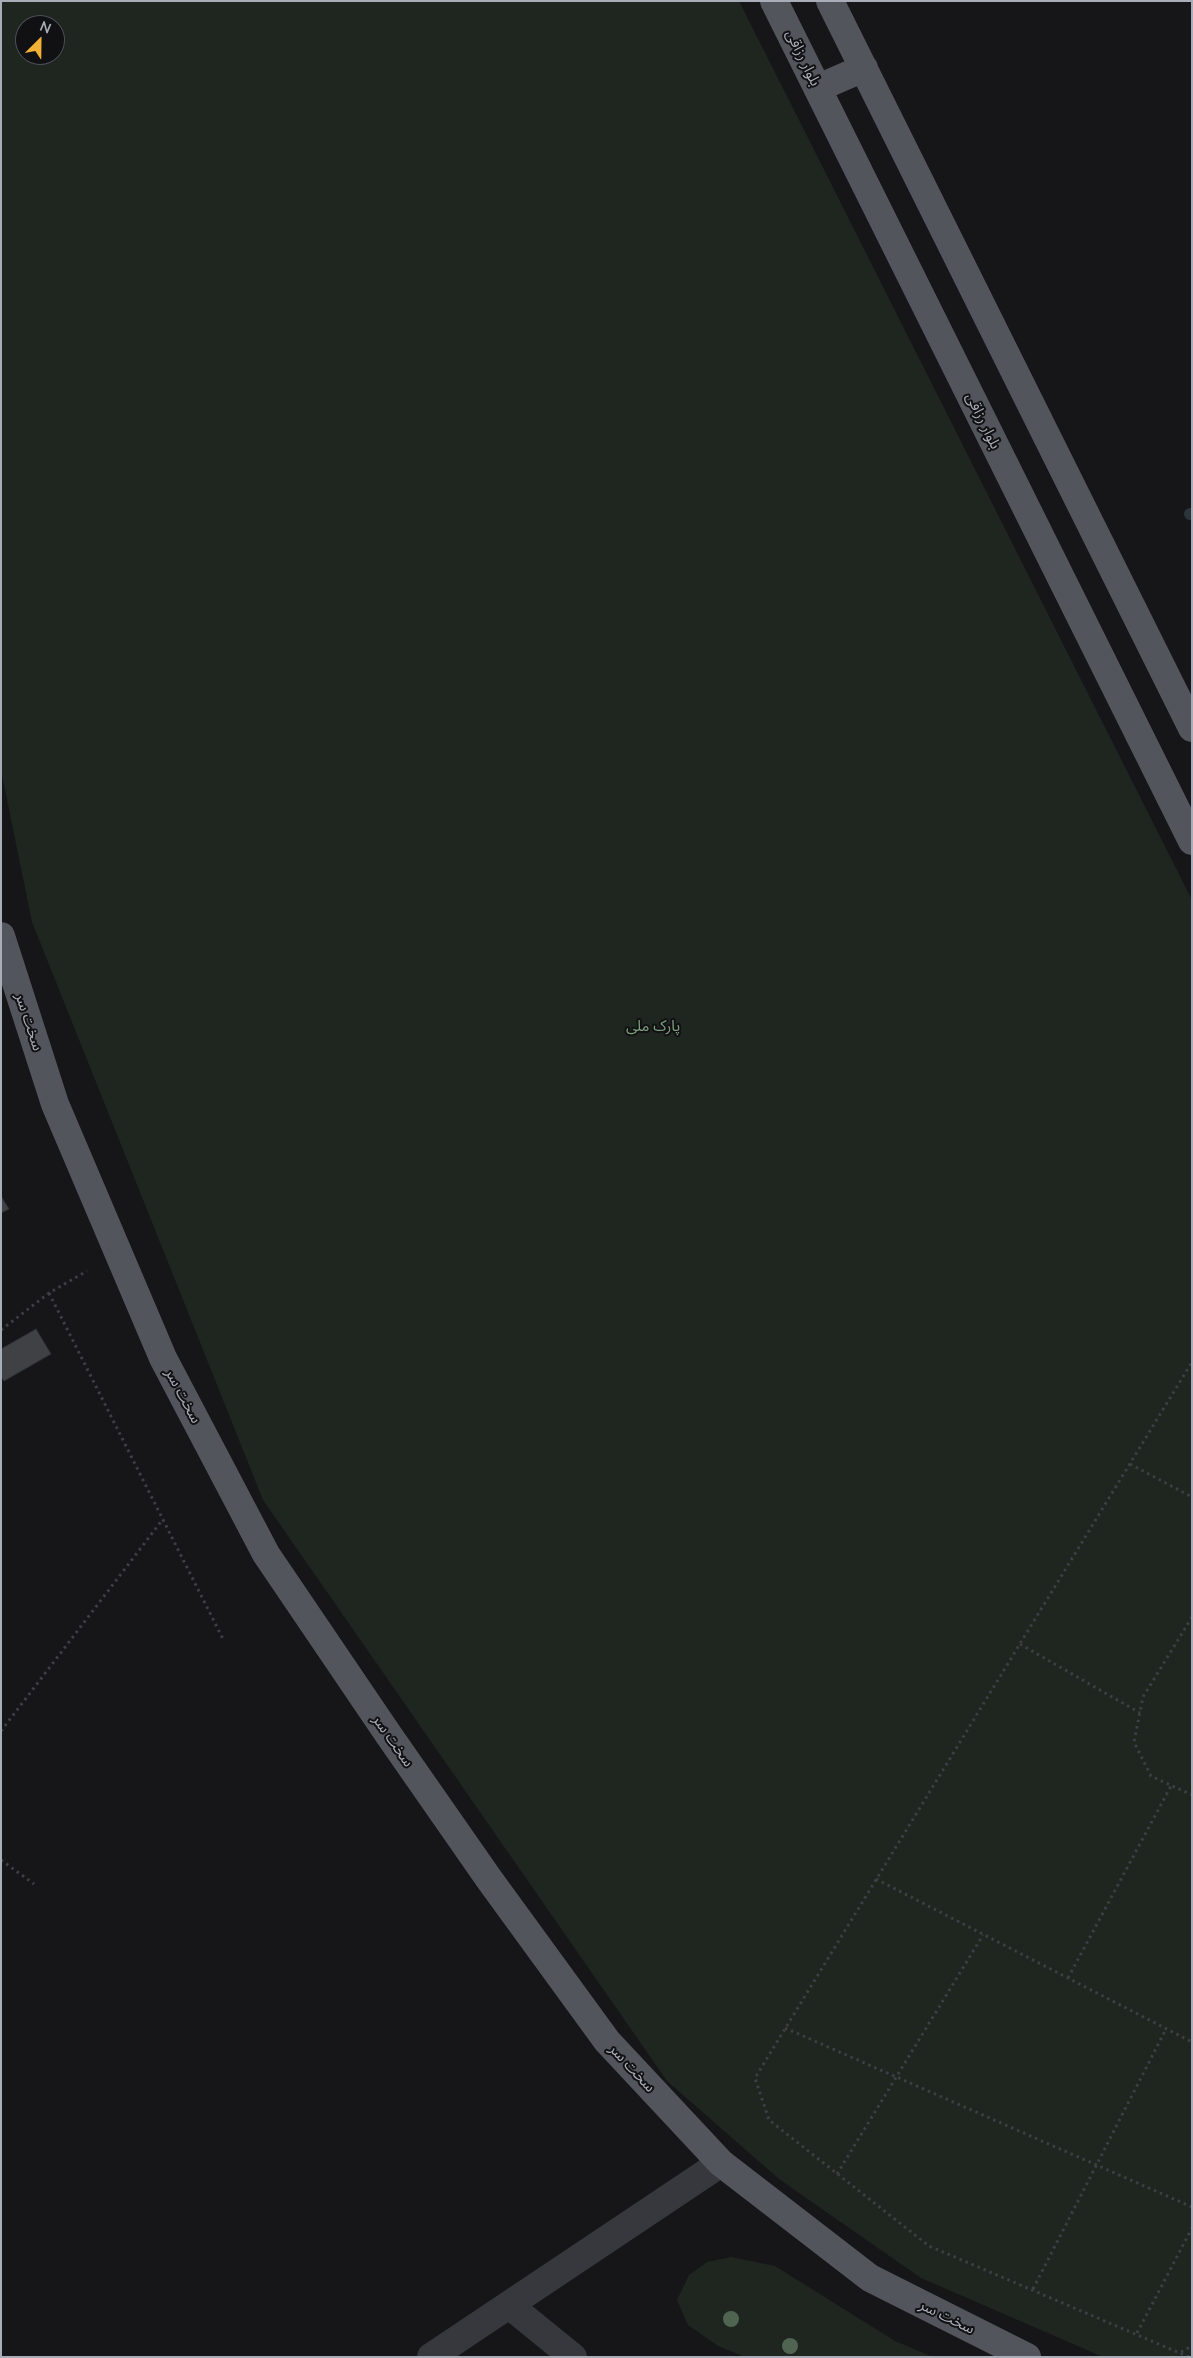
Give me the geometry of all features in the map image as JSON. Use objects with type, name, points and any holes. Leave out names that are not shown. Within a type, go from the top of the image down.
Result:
[{"type":"main road","name":"بلوار رزاقی","points":[[774,1],[1192,841]]},
{"type":"main road","points":[[830,1],[1192,728]]},
{"type":"main road","points":[[818,88],[864,68]]},
{"type":"main road","name":"سخت سر","points":[[1,936],[56,1104],[163,1358],[266,1554],[427,1791],[607,2041],[721,2163],[870,2278],[1027,2357]]},
{"type":"street","points":[[431,2357],[721,2163]]},
{"type":"street","points":[[509,2305],[573,2357]]},
{"type":"path","points":[[1,1330],[49,1293],[119,1253]]},
{"type":"path","points":[[49,1293],[222,1640]]},
{"type":"path","points":[[1190,2357],[929,2246],[769,2120],[755,2078],[1192,1362]]},
{"type":"path","points":[[1130,1464],[1192,1497]]},
{"type":"path","points":[[1,1731],[162,1519]]},
{"type":"path","points":[[1192,1617],[1143,1697],[1134,1742],[1150,1776],[1192,1795]]},
{"type":"path","points":[[1020,1644],[1140,1713]]},
{"type":"path","points":[[1068,1978],[1172,1786]]},
{"type":"path","points":[[1,1860],[34,1884]]},
{"type":"path","points":[[876,1879],[1192,2042]]},
{"type":"path","points":[[837,2174],[984,1935]]},
{"type":"path","points":[[785,2028],[1192,2207]]},
{"type":"path","points":[[1033,2289],[1166,2028]]},
{"type":"path","points":[[1137,2333],[1192,2228]]},
{"type":"path","points":[[1180,2352],[1192,2346]]},
{"type":"green space","name":"پارک ملی","points":[[1,1],[739,1],[1192,900],[1192,2357],[1103,2357],[921,2278],[779,2179],[667,2081],[263,1500],[32,922],[1,770]]},
{"type":"green space","points":[[731,2257],[775,2266],[895,2341],[933,2357],[745,2357],[718,2346],[688,2325],[677,2300],[689,2275],[707,2262]]},
{"type":"building","points":[[1,1196],[9,1209],[1,1213]]},
{"type":"building","points":[[36,1329],[51,1354],[4,1381],[1,1377],[1,1349]]}]
